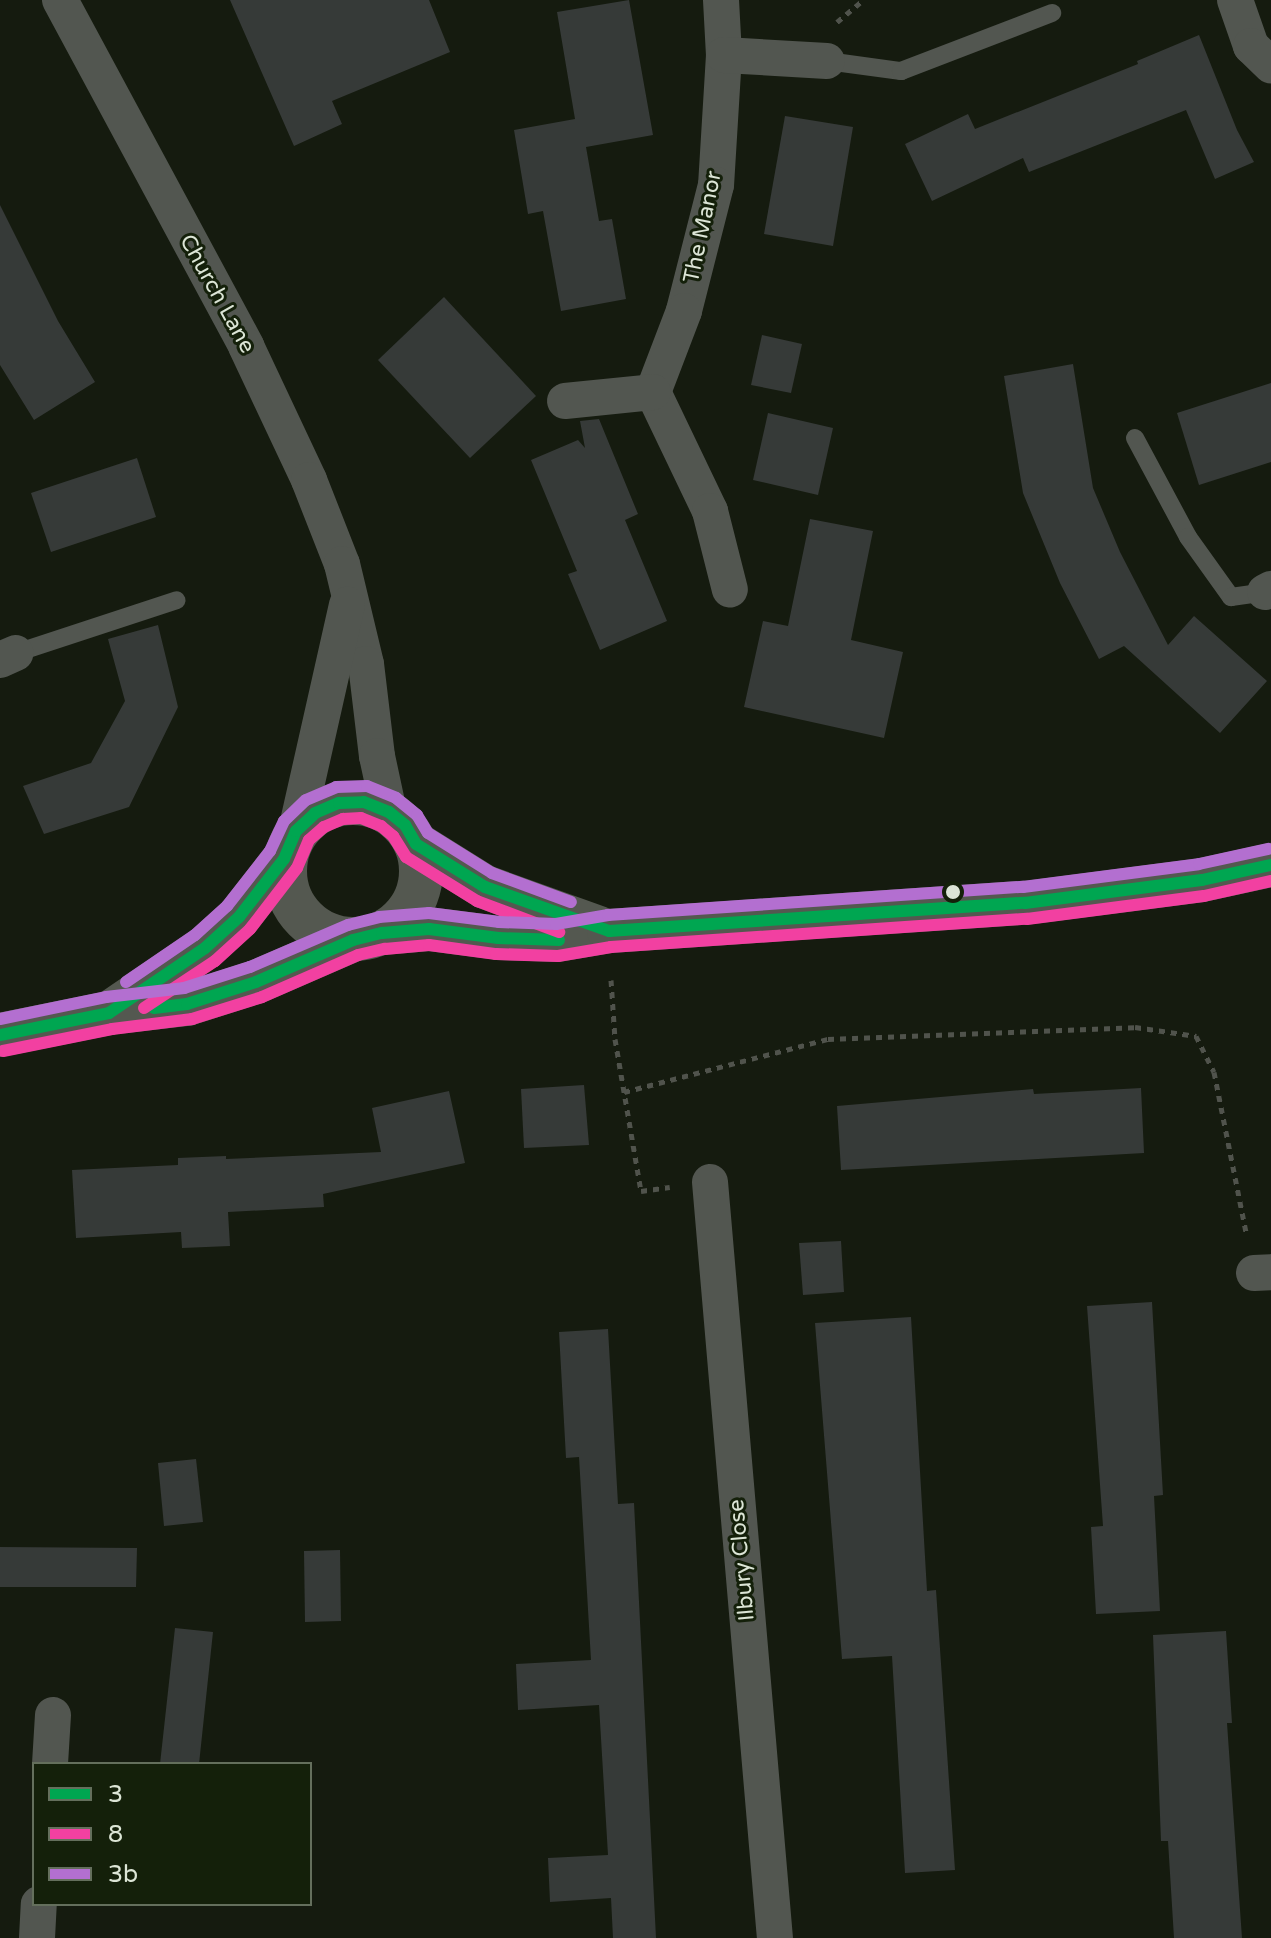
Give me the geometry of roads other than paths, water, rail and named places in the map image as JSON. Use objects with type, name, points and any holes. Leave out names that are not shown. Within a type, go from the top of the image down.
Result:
[{"type":"main road","points":[[109,1013],[205,948],[239,917],[315,813],[339,803],[364,802],[485,887],[609,931]]},
{"type":"main road","points":[[0,1035],[109,1013],[187,1004],[256,982],[368,937],[403,917],[417,895],[422,870],[402,828]]},
{"type":"main road","points":[[290,845],[285,889],[299,915],[323,934],[368,937],[429,929],[498,938],[557,940],[609,931],[1025,903],[1202,880],[1271,865]]},
{"type":"street","name":"Church Lane","points":[[60,0],[286,427],[342,564],[348,600],[366,664],[377,756],[402,828]]},
{"type":"street","name":"The Manor","points":[[653,392],[684,311],[716,185],[724,55],[721,0]]},
{"type":"street","points":[[1235,0],[1251,46],[1271,65]]},
{"type":"street","points":[[724,55],[827,61]]},
{"type":"street","points":[[565,401],[653,392],[710,511],[730,590]]},
{"type":"street","name":"Church Lane","points":[[290,845],[348,600]]},
{"type":"street","name":"Ilbury Close","points":[[710,1182],[775,1938]]},
{"type":"street","points":[[50,1762],[53,1715]]},
{"type":"street","points":[[37,1938],[39,1906]]},
{"type":"lane","points":[[827,61],[901,71],[1052,13]]},
{"type":"lane","points":[[1135,438],[1188,537],[1231,597],[1268,591]]},
{"type":"lane","points":[[8,657],[177,600]]}]
